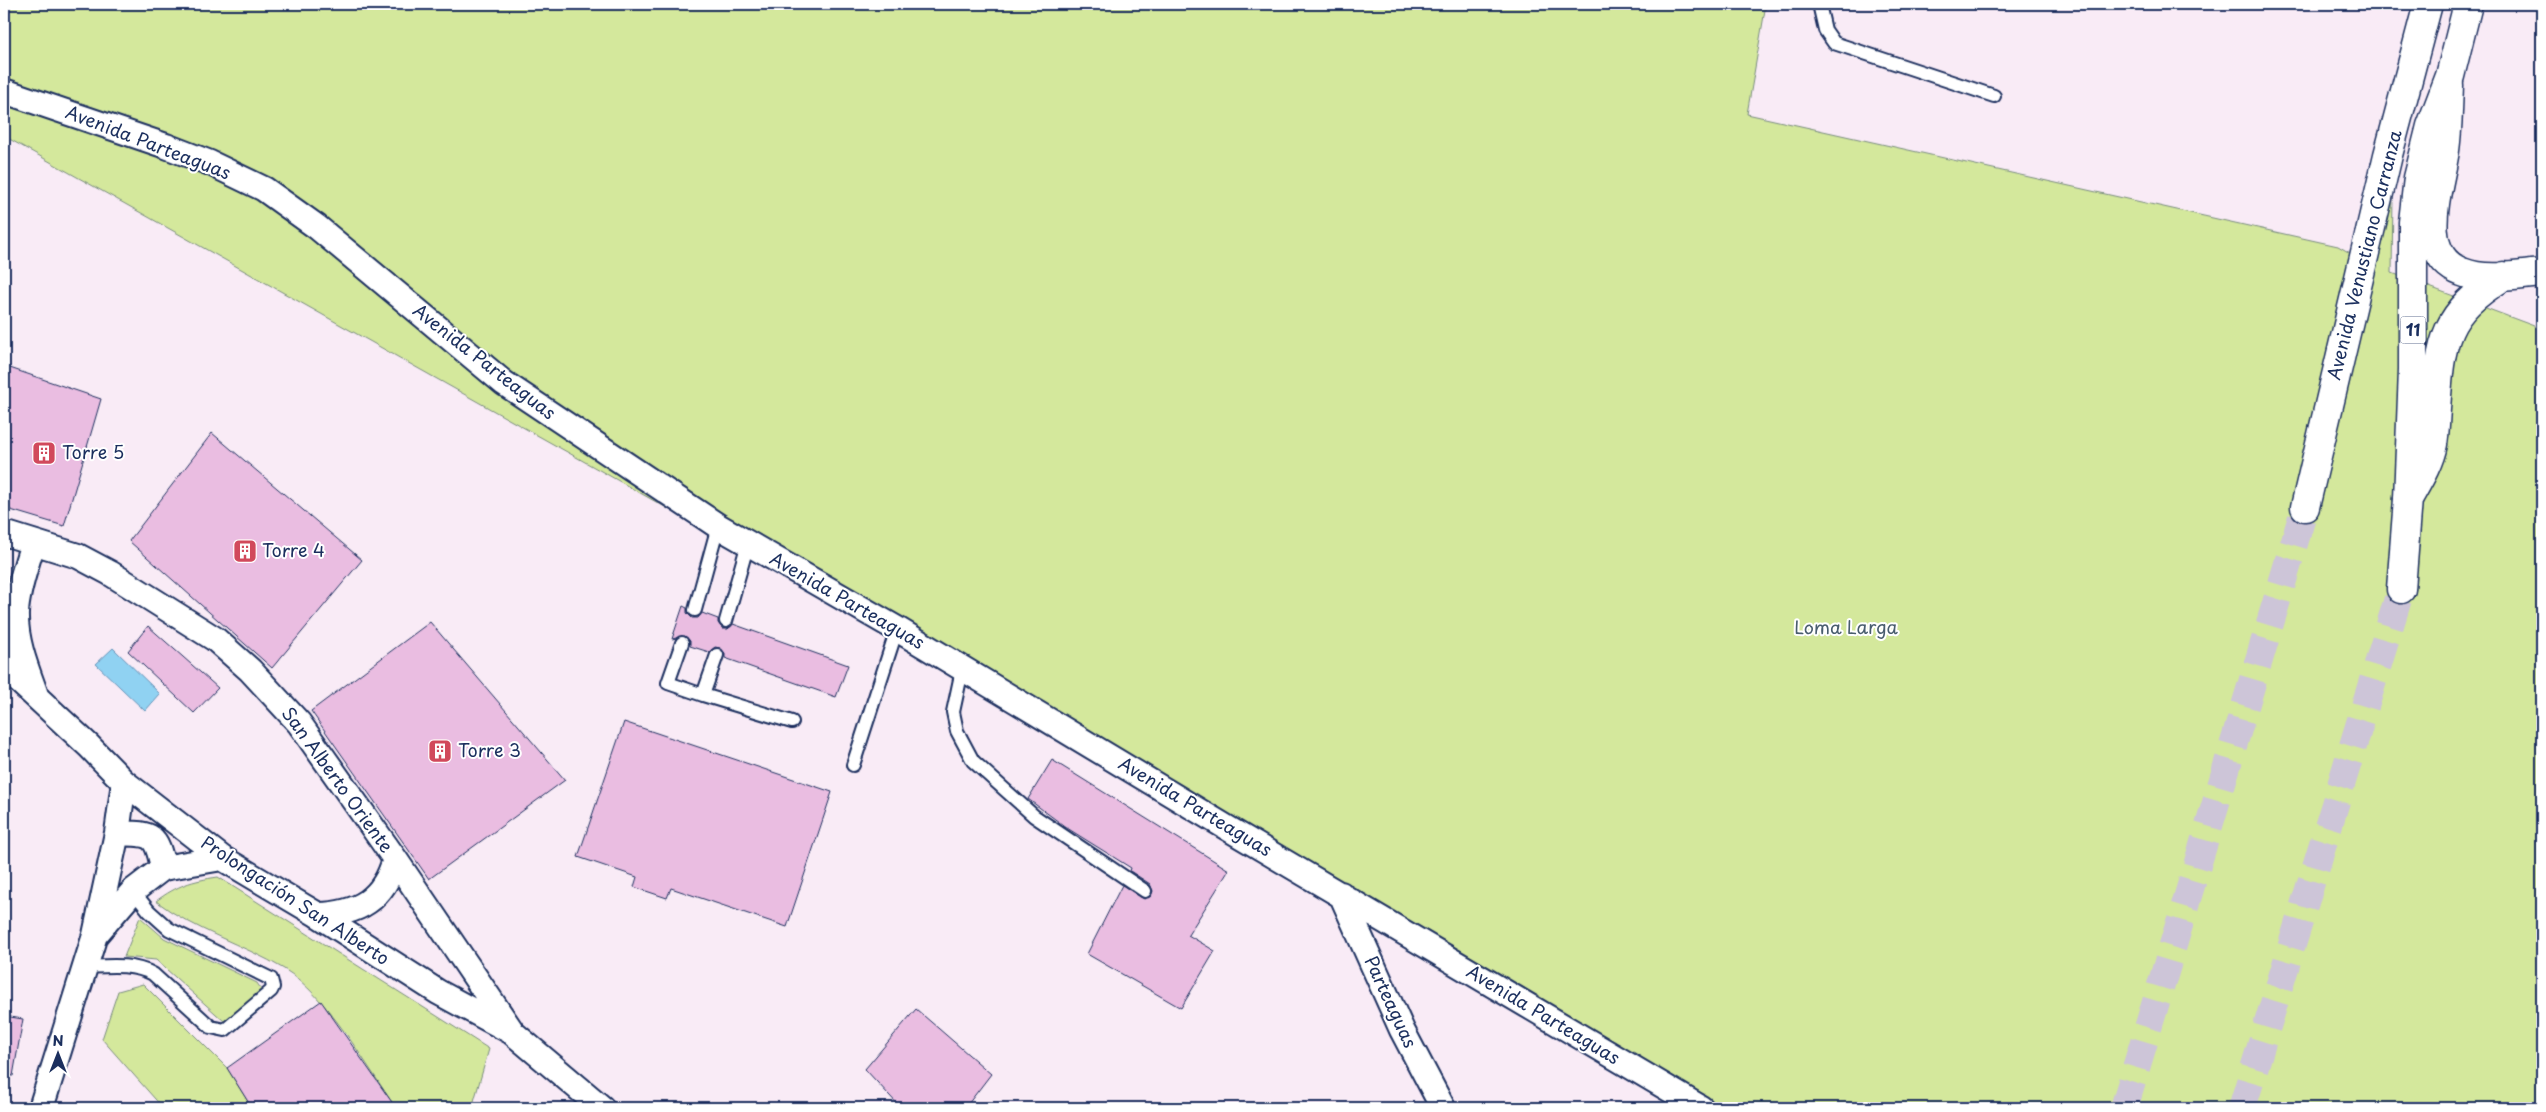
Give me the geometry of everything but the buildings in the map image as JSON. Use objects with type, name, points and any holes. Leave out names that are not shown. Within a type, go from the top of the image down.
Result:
[{"type":"main road","points":[[2415,4],[2415,60]]},
{"type":"main road","name":"Avenida Venustiano Carranza","points":[[2305,507],[2388,155],[2415,60],[2428,4]]},
{"type":"main road","name":"Avenida Venustiano Carranza","points":[[2401,589],[2408,499],[2413,370],[2413,222],[2418,178],[2431,126],[2450,76],[2468,4]]},
{"type":"main road","points":[[2489,4],[2450,76],[2446,150],[2434,219],[2435,244],[2445,260],[2461,272],[2475,276],[2542,273]]},
{"type":"main road","points":[[2408,499],[2425,469],[2433,444],[2440,356],[2446,335],[2456,315],[2469,301],[2482,289],[2504,276]]},
{"type":"street","name":"Avenida Parteaguas","points":[[4,91],[166,146],[210,163],[264,189],[317,227],[504,382],[718,526],[1088,742],[1229,829],[1701,1108]]},
{"type":"street","name":"San Alberto Oriente","points":[[4,533],[78,556],[110,573],[215,639],[250,670],[299,723],[396,859],[513,1034],[602,1108]]},
{"type":"street","points":[[33,542],[18,598],[16,615],[25,663],[38,698]]},
{"type":"street","name":"Prolongación San Alberto","points":[[4,667],[89,746],[124,782],[222,858],[318,915],[438,992],[513,1034]]},
{"type":"street","points":[[41,1108],[95,935],[117,833],[124,782]]},
{"type":"street","points":[[117,833],[142,834],[152,838],[159,848],[163,868]]},
{"type":"street","points":[[95,935],[133,891],[163,868],[222,858]]},
{"type":"street","points":[[318,915],[337,914],[363,906],[390,879],[396,859]]},
{"type":"street","name":"Parteaguas","points":[[1341,894],[1402,1030],[1443,1108]]},
{"type":"lane","points":[[1819,4],[1825,30],[1834,43],[1994,96]]},
{"type":"lane","points":[[695,610],[718,526]]},
{"type":"lane","points":[[726,621],[748,543]]},
{"type":"lane","points":[[853,765],[897,629]]},
{"type":"lane","points":[[682,643],[668,683],[792,722]]},
{"type":"lane","points":[[703,695],[717,655]]},
{"type":"lane","points":[[962,670],[953,712],[957,731],[972,761],[1034,816],[1145,891]]},
{"type":"lane","points":[[85,967],[125,966],[145,969],[154,974],[211,1027],[221,1030],[225,1030],[271,991],[273,987],[271,979],[169,929],[149,912],[133,891]]},
{"type":"green space","name":"Loma Larga","points":[[4,4],[1766,4],[1747,114],[2338,246],[2371,265],[2393,195],[2392,273],[2542,329],[2542,1108],[1720,1108],[1344,900],[658,503],[4,136]]},
{"type":"green space","points":[[218,877],[489,1049],[472,1108],[396,1108],[331,1013],[300,981],[268,960],[187,921],[156,901],[185,884]]},
{"type":"green space","points":[[140,917],[164,938],[257,983],[263,992],[225,1022],[156,960],[124,957]]},
{"type":"green space","points":[[143,984],[227,1068],[252,1108],[163,1108],[102,1039],[118,991]]},
{"type":"water","points":[[113,648],[160,694],[145,711],[96,664]]},
{"type":"tunnel","points":[[2124,1108],[2305,507]]},
{"type":"tunnel","points":[[2242,1108],[2401,589]]},
{"type":"place","name":"Torre 5","points":[[44,453]]},
{"type":"place","name":"Torre 4","points":[[245,551]]},
{"type":"place","name":"Torre 3","points":[[440,751]]}]
